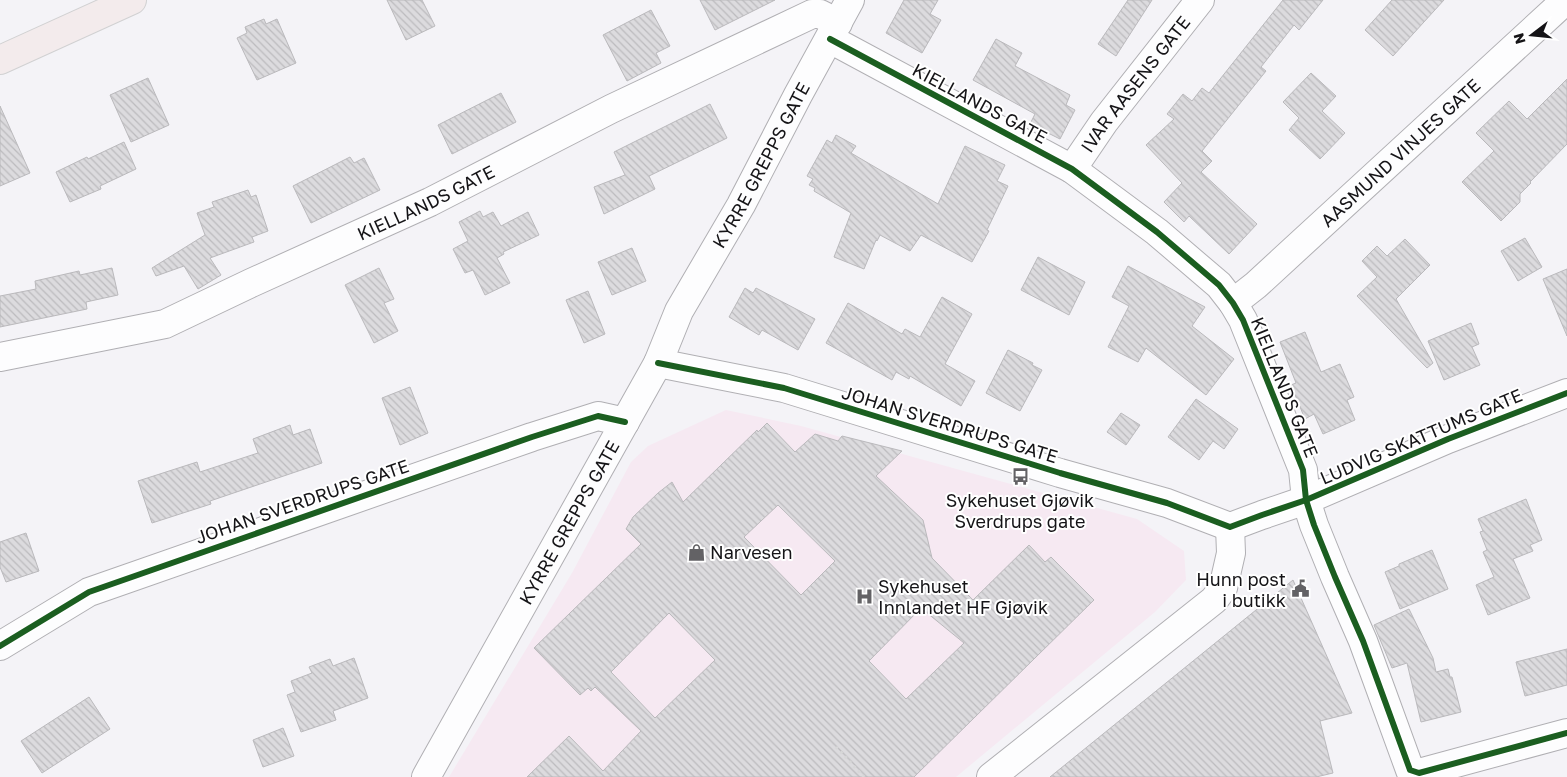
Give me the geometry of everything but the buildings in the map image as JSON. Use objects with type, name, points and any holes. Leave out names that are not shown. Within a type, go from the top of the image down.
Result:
[{"type":"main road","points":[[0,60],[132,0]]},
{"type":"street","name":"KYRRE GREPPS GATE","points":[[426,777],[658,363],[679,311],[742,205],[798,94],[850,0]]},
{"type":"street","name":"IVAR AASENS GATE","points":[[1072,169],[1104,122],[1200,0]]},
{"type":"street","name":"AASMUND VINJES GATE","points":[[1233,303],[1256,285],[1566,0]]},
{"type":"street","name":"KIELLANDS GATE","points":[[0,357],[166,324],[251,283],[430,202],[611,109],[812,14],[820,14],[834,31],[1072,169],[1157,232],[1219,285],[1243,320],[1302,470],[1306,500],[1362,641],[1410,770],[1419,773],[1567,733]]},
{"type":"street","name":"JOHAN SVERDRUPS GATE","points":[[658,363],[784,388],[1060,473],[1167,503],[1230,527]]},
{"type":"street","name":"LUDVIG SKATTUMS GATE","points":[[1230,527],[1306,500],[1448,439],[1567,393]]},
{"type":"street","name":"JOHAN SVERDRUPS GATE","points":[[0,646],[89,592],[513,443],[598,416],[624,422]]},
{"type":"street","points":[[991,777],[1214,600],[1223,588],[1231,553],[1230,527]]},
{"type":"path","points":[[836,747],[864,777]]},
{"type":"shaded area","name":"Sykehuset Innlandet HF Gjøvik","points":[[726,410],[801,426],[1137,519],[1184,551],[1186,580],[1155,612],[956,777],[449,777],[572,573],[631,462],[648,446]]},
{"type":"cycle path","points":[[830,39],[1072,169],[1157,232],[1219,285],[1243,320],[1303,470],[1306,500],[1314,525],[1363,641],[1410,770],[1419,773],[1567,733]]},
{"type":"cycle path","points":[[658,363],[784,388],[1060,473],[1167,503],[1230,527],[1306,500],[1448,439],[1567,393]]},
{"type":"cycle path","points":[[0,646],[89,592],[532,437],[598,416],[625,422]]},
{"type":"place","name":"Sykehuset Gjøvik Sverdrups gate","points":[[1020,477]]},
{"type":"place","name":"Narvesen","points":[[696,552]]},
{"type":"place","name":"Hunn post i butikk","points":[[1300,589]]},
{"type":"place","name":"Sykehuset Innlandet HF Gjøvik","points":[[864,596]]}]
